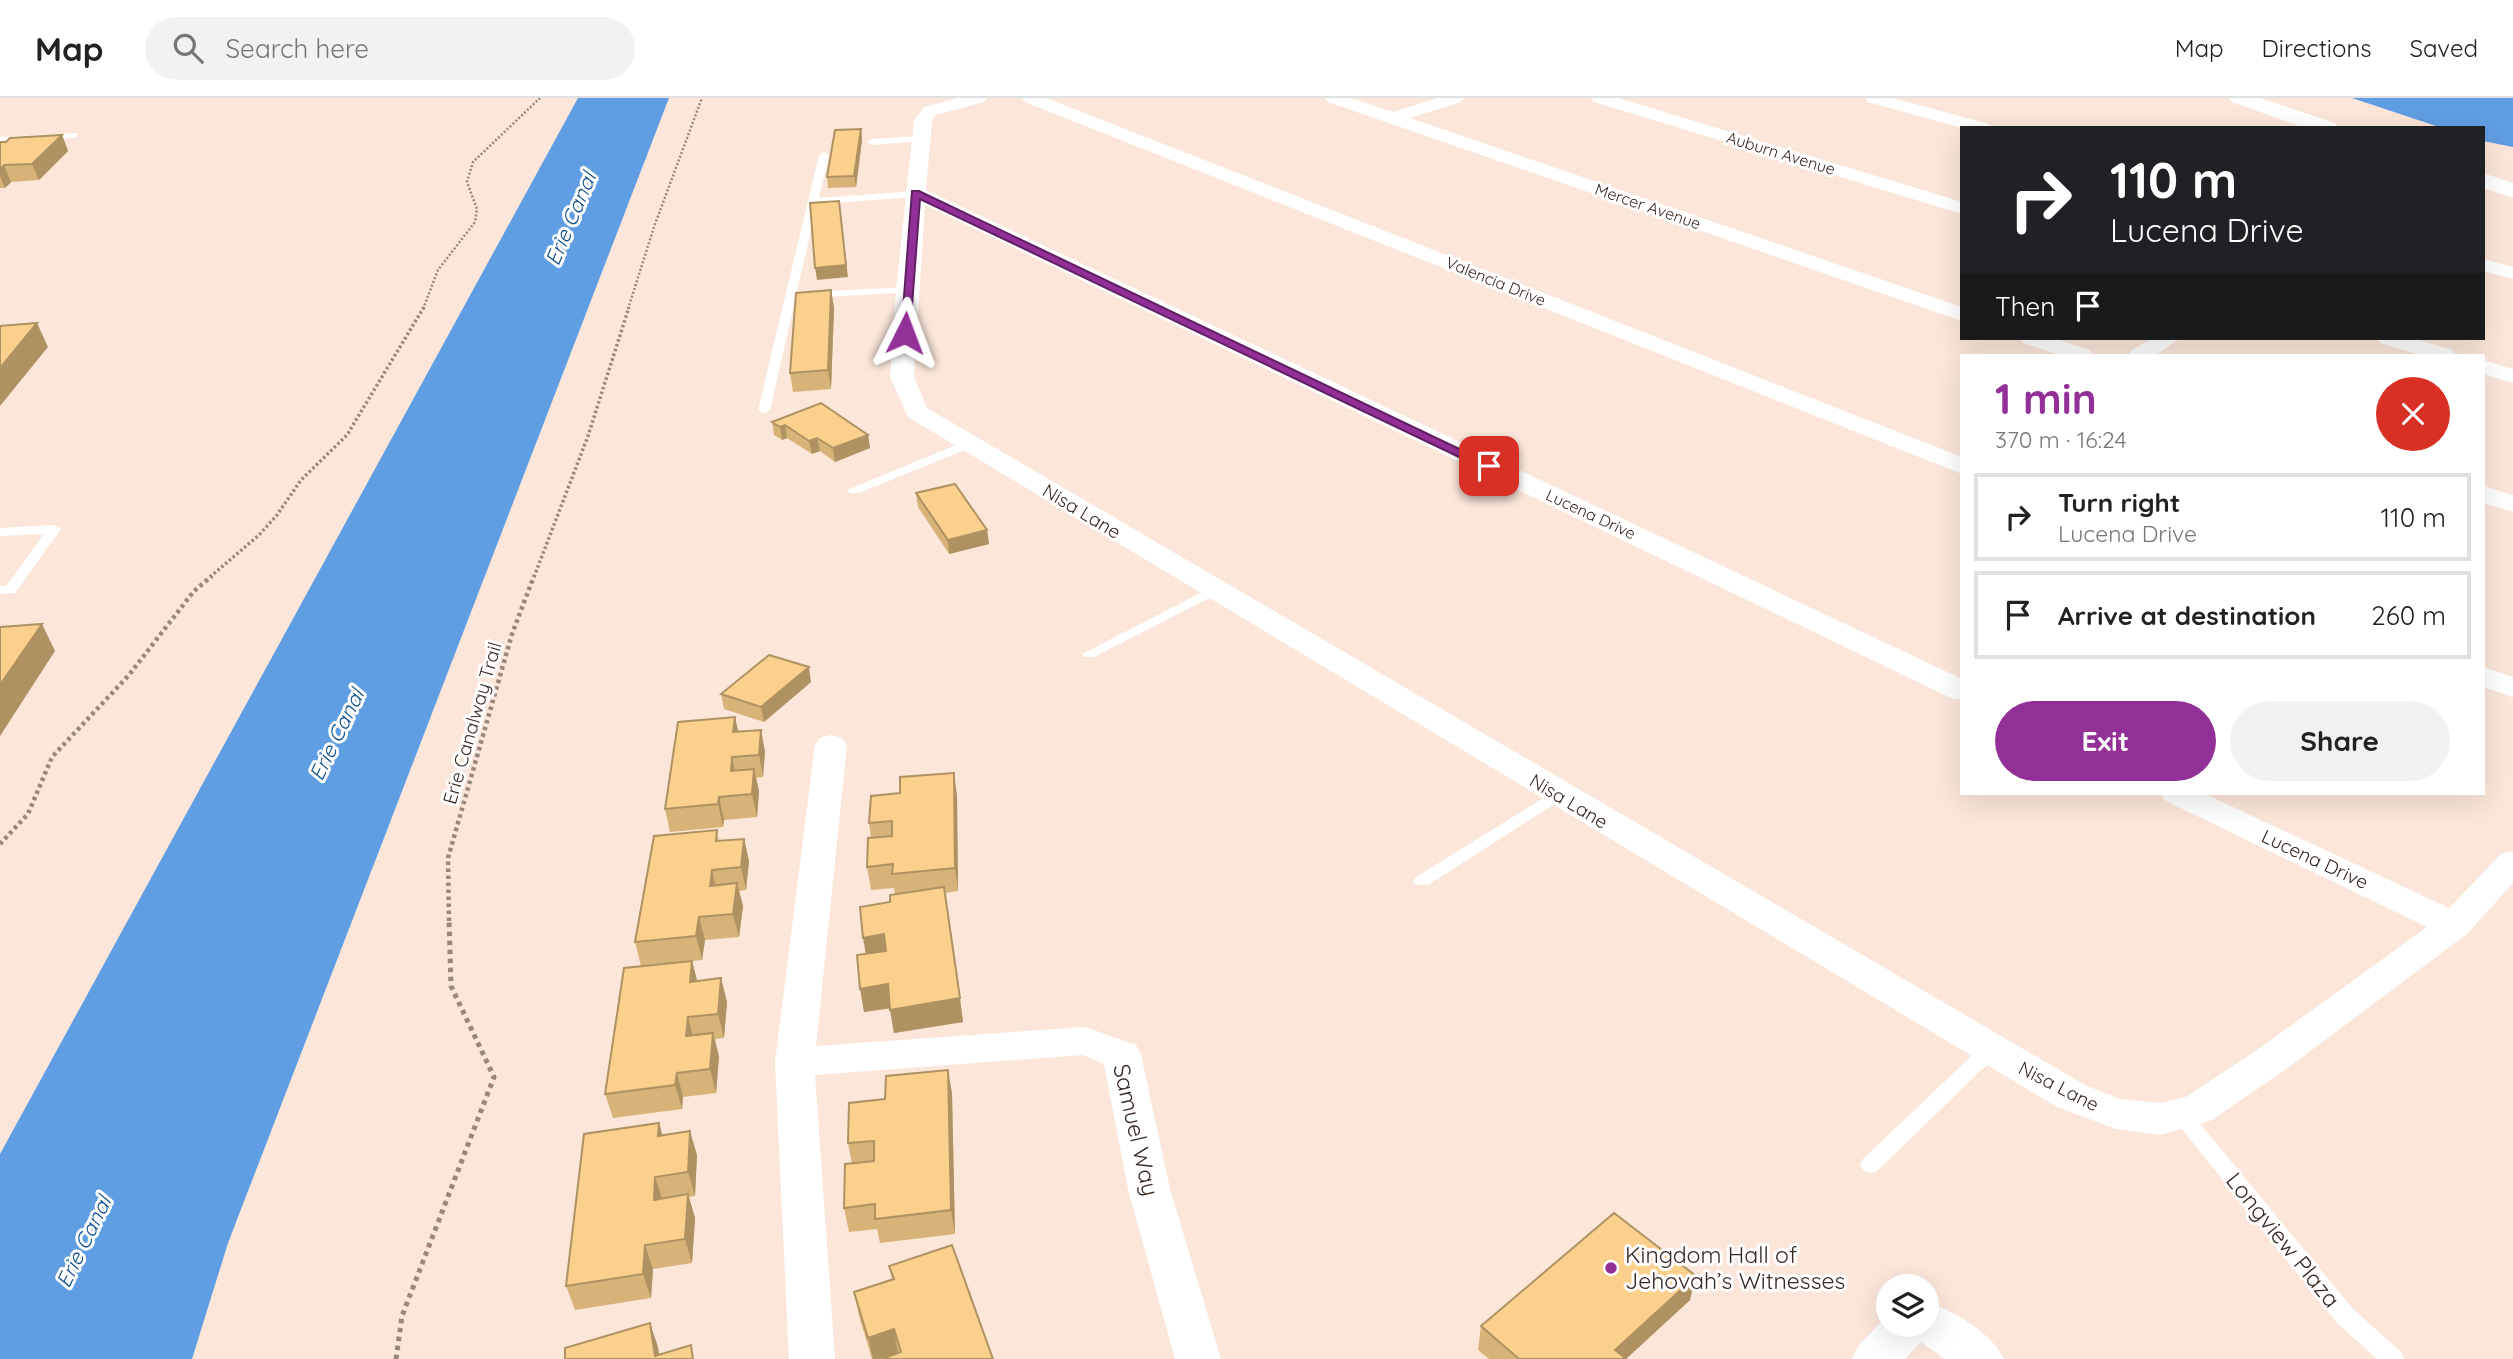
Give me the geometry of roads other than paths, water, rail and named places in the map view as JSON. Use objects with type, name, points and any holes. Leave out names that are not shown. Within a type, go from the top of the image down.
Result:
[{"type":"street","name":"Nisa Lane","points":[[978,98],[930,111],[923,121],[907,290],[902,377],[917,412],[2071,1096],[2116,1114],[2160,1119],[2198,1109],[2271,1060],[2454,925],[2513,862]]},
{"type":"street","name":"Valencia Drive","points":[[1031,98],[1960,465]]},
{"type":"street","name":"Mercer Avenue","points":[[1334,98],[1960,313]]},
{"type":"street","points":[[1393,118],[1455,98]]},
{"type":"street","name":"Auburn Avenue","points":[[1600,98],[1960,207]]},
{"type":"street","points":[[1874,98],[1976,126]]},
{"type":"street","points":[[2239,98],[2321,126]]},
{"type":"street","points":[[2485,181],[2513,191]]},
{"type":"street","name":"Lucena Drive","points":[[916,194],[1960,690]]},
{"type":"street","points":[[2485,266],[2513,273]]},
{"type":"street","points":[[2037,340],[2079,354]]},
{"type":"street","points":[[2142,354],[2166,340]]},
{"type":"street","points":[[2395,340],[2442,354]]},
{"type":"street","points":[[2485,368],[2513,376]]},
{"type":"street","points":[[2485,495],[2513,504]]},
{"type":"street","points":[[2485,677],[2513,688]]},
{"type":"street","points":[[811,1359],[795,1062],[831,745]]},
{"type":"street","name":"Lucena Drive","points":[[2180,795],[2454,925]]},
{"type":"street","name":"Samuel Way","points":[[795,1062],[1085,1041],[1122,1055],[1149,1189],[1198,1359]]},
{"type":"street","points":[[1939,1329],[1981,1359]]},
{"type":"street","points":[[1875,1359],[1897,1337]]},
{"type":"lane","points":[[0,140],[74,135]]},
{"type":"lane","points":[[872,142],[921,139]]},
{"type":"lane","points":[[764,410],[824,155]]},
{"type":"lane","points":[[813,201],[916,194]]},
{"type":"lane","points":[[790,296],[907,290]]},
{"type":"lane","points":[[854,490],[968,444]]},
{"type":"lane","points":[[0,533],[54,528],[10,590],[0,590]]},
{"type":"lane","points":[[1089,654],[1214,590]]},
{"type":"lane","points":[[1422,881],[1558,794]]},
{"type":"lane","points":[[1870,1165],[1990,1050]]},
{"type":"lane","name":"Longview Plaza","points":[[2181,1114],[2345,1315],[2393,1359]]},
{"type":"water","name":"Erie Canal","points":[[578,98],[669,98],[228,1243],[192,1359],[0,1359],[0,1154]]},
{"type":"water","points":[[2352,98],[2513,98],[2513,147],[2485,141],[2485,126],[2436,126]]},
{"type":"place","name":"Kingdom Hall of Jehovah’s Witnesses","points":[[1611,1268]]}]
